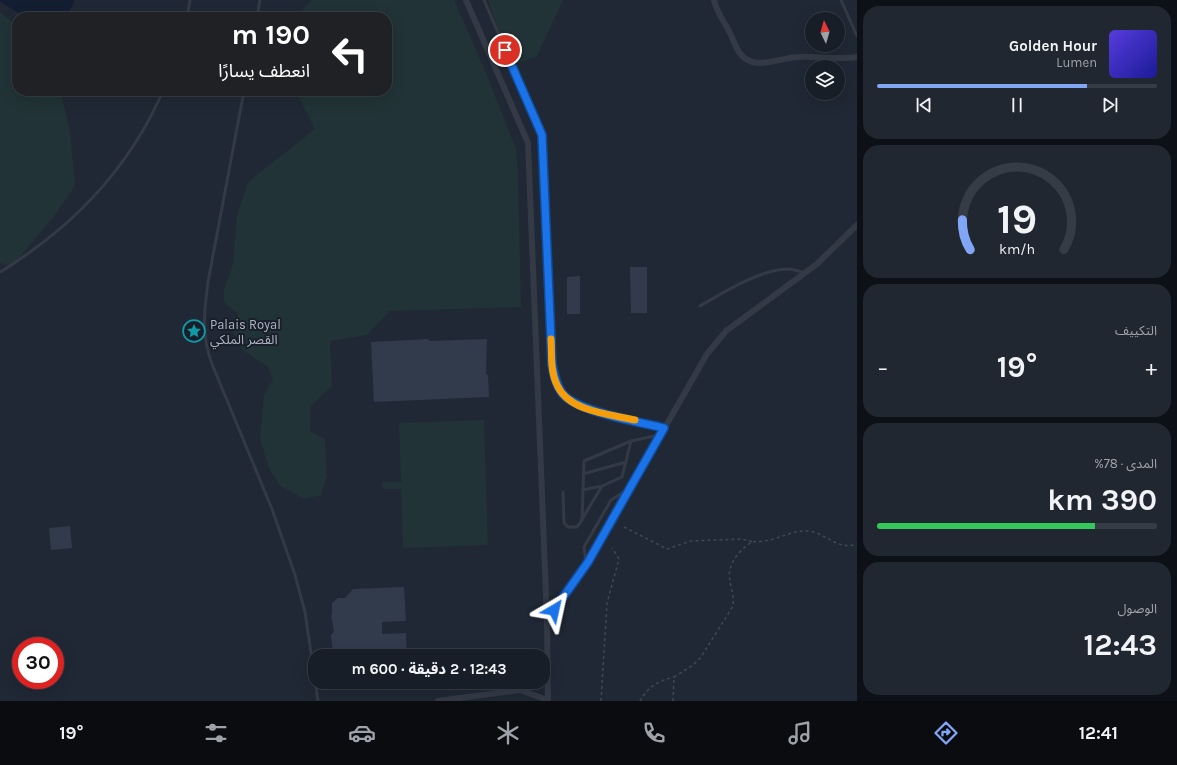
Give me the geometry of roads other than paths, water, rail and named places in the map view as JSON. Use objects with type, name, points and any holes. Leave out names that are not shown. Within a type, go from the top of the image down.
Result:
[{"type":"street","points":[[466,0],[528,143],[547,620],[546,649]]},
{"type":"street","points":[[714,0],[718,15],[728,30],[735,46],[748,61],[762,63],[788,58],[857,57]]},
{"type":"street","points":[[547,620],[586,565],[630,490],[659,435],[716,342],[726,331],[805,273],[831,251],[857,225]]},
{"type":"street","points":[[438,701],[520,690],[548,700],[547,689]]},
{"type":"lane","points":[[188,12],[190,0]]},
{"type":"lane","points":[[258,12],[260,0]]},
{"type":"lane","points":[[484,0],[542,135],[552,364],[556,384],[563,395],[573,403],[594,411],[664,428]]},
{"type":"lane","points":[[841,0],[857,36]]},
{"type":"lane","points":[[0,272],[43,243],[78,215],[106,184],[130,153],[151,119],[161,96]]},
{"type":"lane","points":[[243,96],[208,282],[204,309],[205,340],[212,364],[272,509],[295,575],[305,612],[318,701]]},
{"type":"lane","points":[[700,306],[729,289],[767,273],[787,269],[805,273]]},
{"type":"lane","points":[[580,522],[584,461],[631,441],[659,435]]},
{"type":"lane","points":[[583,490],[602,486],[622,477],[631,441]]},
{"type":"lane","points":[[583,474],[626,462]]},
{"type":"lane","points":[[564,492],[564,523],[568,527],[577,527],[602,486]]},
{"type":"lane","points":[[586,565],[584,547],[611,500],[630,490]]},
{"type":"water","points":[[0,0],[75,0],[67,12],[17,12],[0,2]]},
{"type":"place","name":"Palais Royal القصر الملكي","points":[[194,331]]}]
